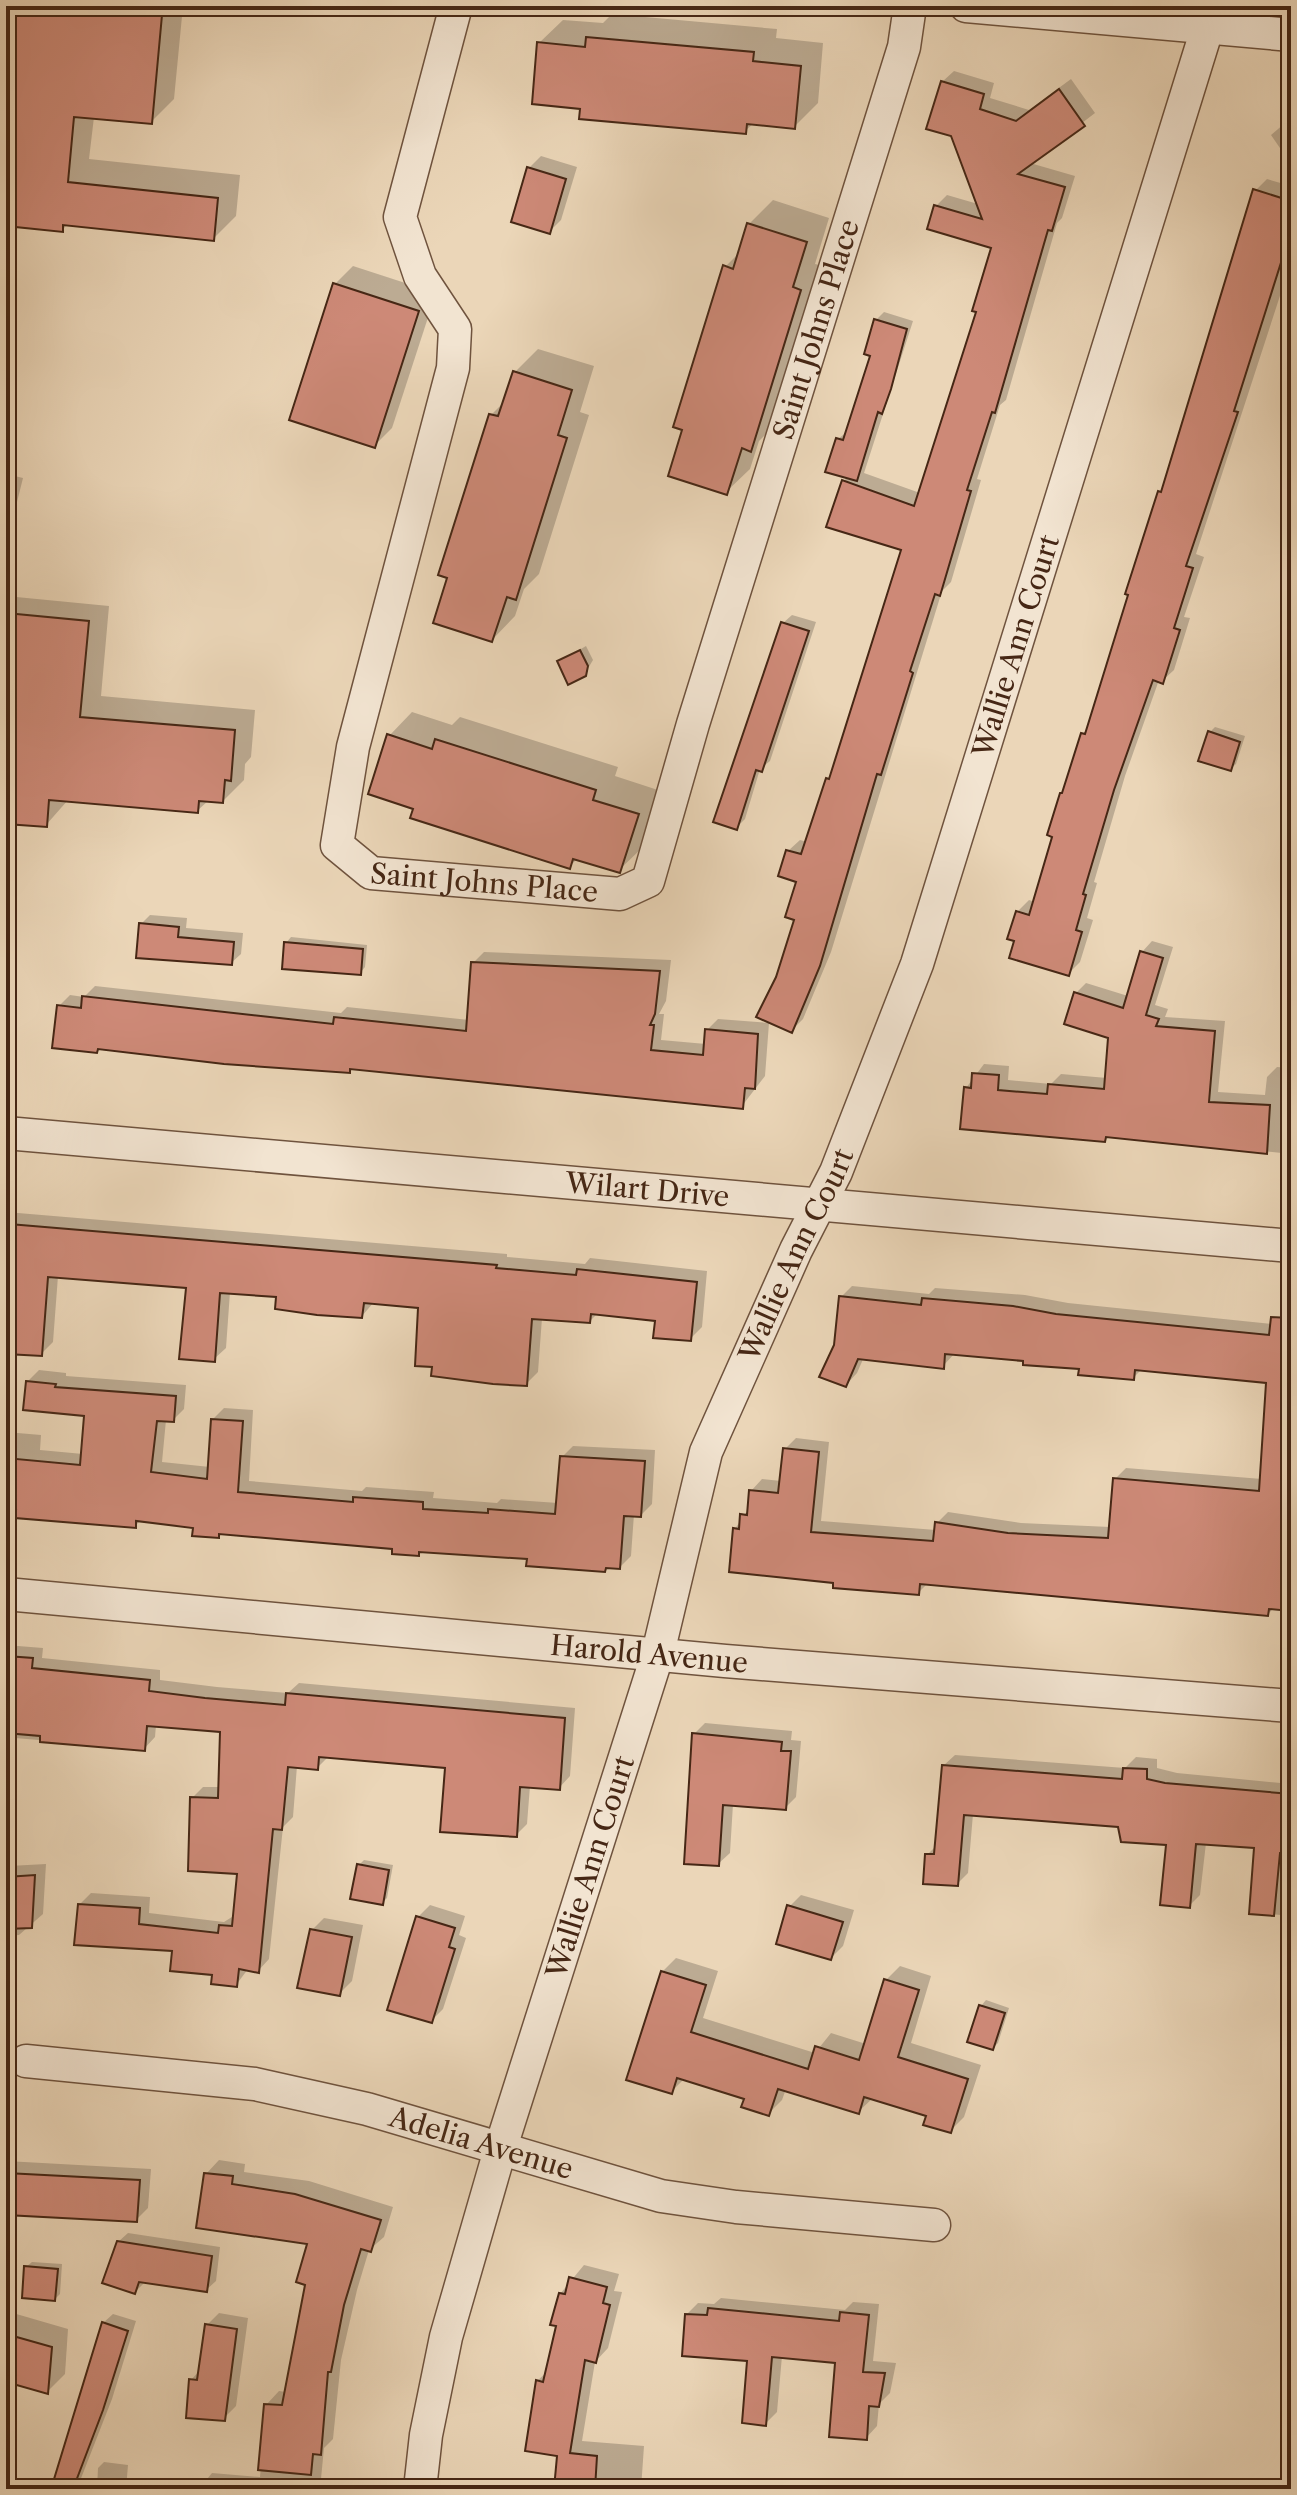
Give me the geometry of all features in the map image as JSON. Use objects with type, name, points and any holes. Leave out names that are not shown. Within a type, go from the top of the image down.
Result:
[{"type":"street","name":"Saint Johns Place","points":[[456,6],[400,217],[420,276],[455,329],[453,368],[353,747],[337,845],[371,873],[620,894],[648,881],[698,709],[904,47],[910,6]]},
{"type":"street","points":[[966,6],[1291,35]]},
{"type":"street","name":"Wallie Ann Court","points":[[420,2489],[426,2435],[446,2337],[500,2150],[658,1653],[706,1452],[836,1172],[917,964],[1185,109],[1207,29]]},
{"type":"street","name":"Wilart Drive","points":[[6,1133],[1291,1246]]},
{"type":"street","name":"Harold Avenue","points":[[6,1594],[1291,1706]]},
{"type":"street","name":"Adelia Avenue","points":[[26,2061],[255,2084],[367,2109],[661,2196],[736,2207],[934,2225]]},
{"type":"building","points":[[6,6],[71,6],[162,15],[152,124],[74,117],[68,182],[218,198],[214,241],[63,225],[63,232],[6,226]]},
{"type":"building","points":[[586,37],[754,52],[753,61],[801,66],[795,129],[747,124],[746,134],[579,119],[580,109],[532,104],[537,42],[585,47]]},
{"type":"building","points":[[941,81],[984,94],[980,109],[1016,121],[1059,89],[1085,126],[1018,174],[1065,187],[1052,231],[1048,230],[995,413],[992,412],[967,490],[971,491],[940,596],[935,594],[820,966],[792,1033],[756,1017],[776,977],[794,920],[785,917],[796,882],[778,876],[786,850],[801,854],[826,778],[829,779],[901,550],[826,527],[842,480],[914,506],[976,312],[972,311],[991,248],[927,229],[934,205],[982,219],[951,136],[926,129]]},
{"type":"building","points":[[527,167],[566,179],[550,234],[511,222]]},
{"type":"building","points":[[1253,189],[1291,201],[1291,231],[1234,411],[1238,412],[1186,566],[1193,568],[1174,628],[1180,630],[1163,684],[1153,680],[1114,790],[1083,894],[1086,895],[1076,930],[1082,932],[1069,976],[1009,958],[1014,941],[1007,939],[1016,911],[1029,915],[1052,837],[1047,835],[1081,733],[1085,734],[1128,595],[1125,594],[1158,491],[1161,492]]},
{"type":"building","points":[[747,223],[807,242],[793,287],[801,290],[751,452],[742,448],[727,495],[668,476],[682,430],[673,427],[723,265],[733,269]]},
{"type":"building","points":[[333,283],[419,311],[375,448],[289,420]]},
{"type":"building","points":[[874,319],[907,329],[891,389],[882,414],[878,412],[857,481],[825,472],[836,438],[843,440],[870,356],[864,354]]},
{"type":"building","points":[[513,371],[572,390],[558,435],[567,438],[516,600],[507,597],[492,642],[433,623],[447,578],[438,575],[489,414],[498,416]]},
{"type":"building","points":[[6,613],[89,621],[80,717],[235,730],[231,781],[225,780],[223,803],[199,801],[198,813],[49,800],[47,827],[6,824]]},
{"type":"building","points":[[781,622],[809,631],[762,772],[756,770],[737,830],[713,822]]},
{"type":"building","points":[[580,650],[588,666],[586,676],[568,685],[557,661]]},
{"type":"building","points":[[1208,731],[1240,742],[1231,771],[1198,761]]},
{"type":"building","points":[[387,734],[432,749],[435,739],[596,790],[593,800],[639,814],[620,873],[573,859],[570,869],[410,818],[413,809],[368,794]]},
{"type":"building","points":[[139,923],[179,927],[178,937],[234,942],[232,965],[136,958]]},
{"type":"building","points":[[284,942],[363,949],[361,975],[282,969]]},
{"type":"building","points":[[1140,951],[1163,958],[1146,1015],[1159,1019],[1156,1026],[1215,1031],[1209,1102],[1270,1105],[1267,1154],[1106,1137],[1105,1142],[960,1129],[964,1087],[971,1088],[972,1073],[999,1075],[998,1090],[1047,1094],[1048,1084],[1104,1089],[1108,1038],[1064,1024],[1074,992],[1123,1008]]},
{"type":"building","points":[[471,962],[660,971],[655,1014],[650,1025],[654,1025],[651,1050],[703,1055],[705,1029],[758,1034],[755,1089],[745,1088],[743,1109],[350,1069],[350,1073],[224,1064],[98,1049],[97,1053],[52,1048],[57,1005],[81,1008],[82,996],[333,1024],[334,1017],[466,1031]]},
{"type":"building","points":[[9,1224],[497,1265],[496,1268],[576,1275],[577,1269],[697,1282],[691,1341],[653,1338],[655,1321],[591,1314],[590,1323],[532,1319],[527,1386],[493,1384],[431,1376],[432,1367],[415,1366],[418,1308],[364,1303],[362,1318],[317,1315],[275,1309],[276,1297],[220,1293],[215,1362],[179,1359],[186,1288],[48,1277],[42,1356],[6,1354]]},
{"type":"building","points":[[839,1296],[921,1305],[922,1298],[1013,1306],[1056,1314],[1269,1335],[1271,1317],[1291,1318],[1290,1611],[1269,1609],[1268,1616],[920,1584],[919,1595],[833,1588],[833,1583],[729,1572],[733,1528],[739,1529],[740,1514],[747,1515],[749,1490],[778,1493],[783,1448],[819,1452],[811,1532],[933,1541],[935,1522],[1008,1533],[1108,1538],[1113,1478],[1259,1491],[1266,1383],[1135,1370],[1134,1380],[1078,1375],[1079,1369],[945,1354],[944,1369],[858,1359],[846,1387],[819,1377],[834,1345]]},
{"type":"building","points":[[26,1381],[56,1384],[55,1387],[176,1396],[174,1422],[157,1421],[151,1472],[207,1479],[211,1419],[243,1421],[238,1492],[353,1502],[353,1497],[423,1502],[423,1509],[488,1513],[488,1509],[555,1514],[560,1456],[645,1461],[641,1517],[624,1516],[620,1569],[606,1568],[605,1572],[526,1566],[527,1559],[419,1552],[419,1556],[392,1554],[392,1549],[219,1534],[219,1538],[192,1536],[193,1528],[136,1521],[136,1528],[15,1518],[16,1510],[6,1510],[6,1458],[80,1465],[84,1416],[23,1410]]},
{"type":"building","points":[[6,1656],[33,1658],[32,1668],[150,1680],[149,1691],[205,1698],[285,1705],[286,1693],[565,1718],[560,1790],[520,1787],[517,1837],[440,1832],[445,1768],[319,1757],[318,1770],[288,1767],[282,1830],[273,1829],[259,1973],[239,1969],[237,1987],[211,1984],[212,1975],[170,1971],[172,1951],[74,1945],[78,1904],[140,1908],[139,1924],[218,1933],[219,1925],[232,1926],[237,1874],[188,1871],[190,1797],[218,1798],[220,1732],[147,1726],[145,1751],[40,1742],[40,1736],[6,1733]]},
{"type":"building","points":[[692,1733],[782,1742],[781,1751],[791,1751],[786,1810],[723,1805],[719,1866],[684,1864]]},
{"type":"building","points":[[942,1765],[1122,1779],[1123,1768],[1147,1769],[1147,1779],[1165,1783],[1291,1794],[1291,1854],[1280,1853],[1274,1916],[1249,1914],[1254,1848],[1196,1844],[1190,1908],[1160,1905],[1166,1845],[1121,1842],[1118,1827],[964,1815],[958,1886],[923,1884],[925,1854],[934,1854]]},
{"type":"building","points":[[357,1864],[389,1870],[383,1905],[350,1899]]},
{"type":"building","points":[[35,1875],[32,1928],[6,1929],[6,1877]]},
{"type":"building","points":[[787,1905],[843,1922],[831,1960],[776,1944]]},
{"type":"building","points":[[416,1916],[455,1928],[449,1947],[455,1949],[432,2023],[387,2010]]},
{"type":"building","points":[[310,1929],[352,1937],[340,1996],[297,1988]]},
{"type":"building","points":[[661,1971],[706,1985],[691,2032],[808,2069],[815,2046],[859,2060],[884,1979],[919,1990],[898,2057],[968,2079],[951,2133],[923,2125],[926,2116],[864,2097],[859,2114],[778,2089],[769,2116],[741,2107],[744,2099],[677,2078],[672,2094],[626,2080]]},
{"type":"building","points":[[979,2005],[1005,2013],[993,2050],[967,2042]]},
{"type":"building","points":[[6,2173],[140,2180],[137,2222],[6,2215]]},
{"type":"building","points":[[204,2173],[233,2176],[232,2184],[295,2194],[381,2220],[371,2252],[361,2249],[344,2305],[331,2372],[328,2372],[321,2455],[313,2454],[311,2475],[258,2470],[264,2404],[282,2405],[305,2285],[296,2282],[307,2244],[196,2228]]},
{"type":"building","points":[[117,2241],[212,2256],[207,2292],[139,2282],[135,2294],[102,2283]]},
{"type":"building","points":[[24,2266],[58,2269],[55,2301],[22,2298]]},
{"type":"building","points":[[569,2277],[607,2287],[603,2303],[610,2305],[596,2363],[585,2360],[570,2453],[597,2456],[595,2489],[554,2489],[557,2456],[525,2451],[536,2380],[543,2382],[556,2326],[550,2325],[559,2293],[565,2294]]},
{"type":"building","points":[[708,2308],[839,2321],[840,2312],[869,2315],[863,2372],[885,2373],[879,2407],[869,2406],[867,2440],[829,2437],[835,2363],[772,2357],[766,2426],[742,2423],[747,2361],[682,2356],[685,2314],[707,2315]]},
{"type":"building","points":[[102,2322],[128,2331],[73,2489],[51,2489]]},
{"type":"building","points":[[205,2324],[237,2329],[225,2421],[186,2418],[189,2379],[197,2380]]},
{"type":"building","points":[[6,2334],[52,2347],[48,2394],[6,2382]]}]
